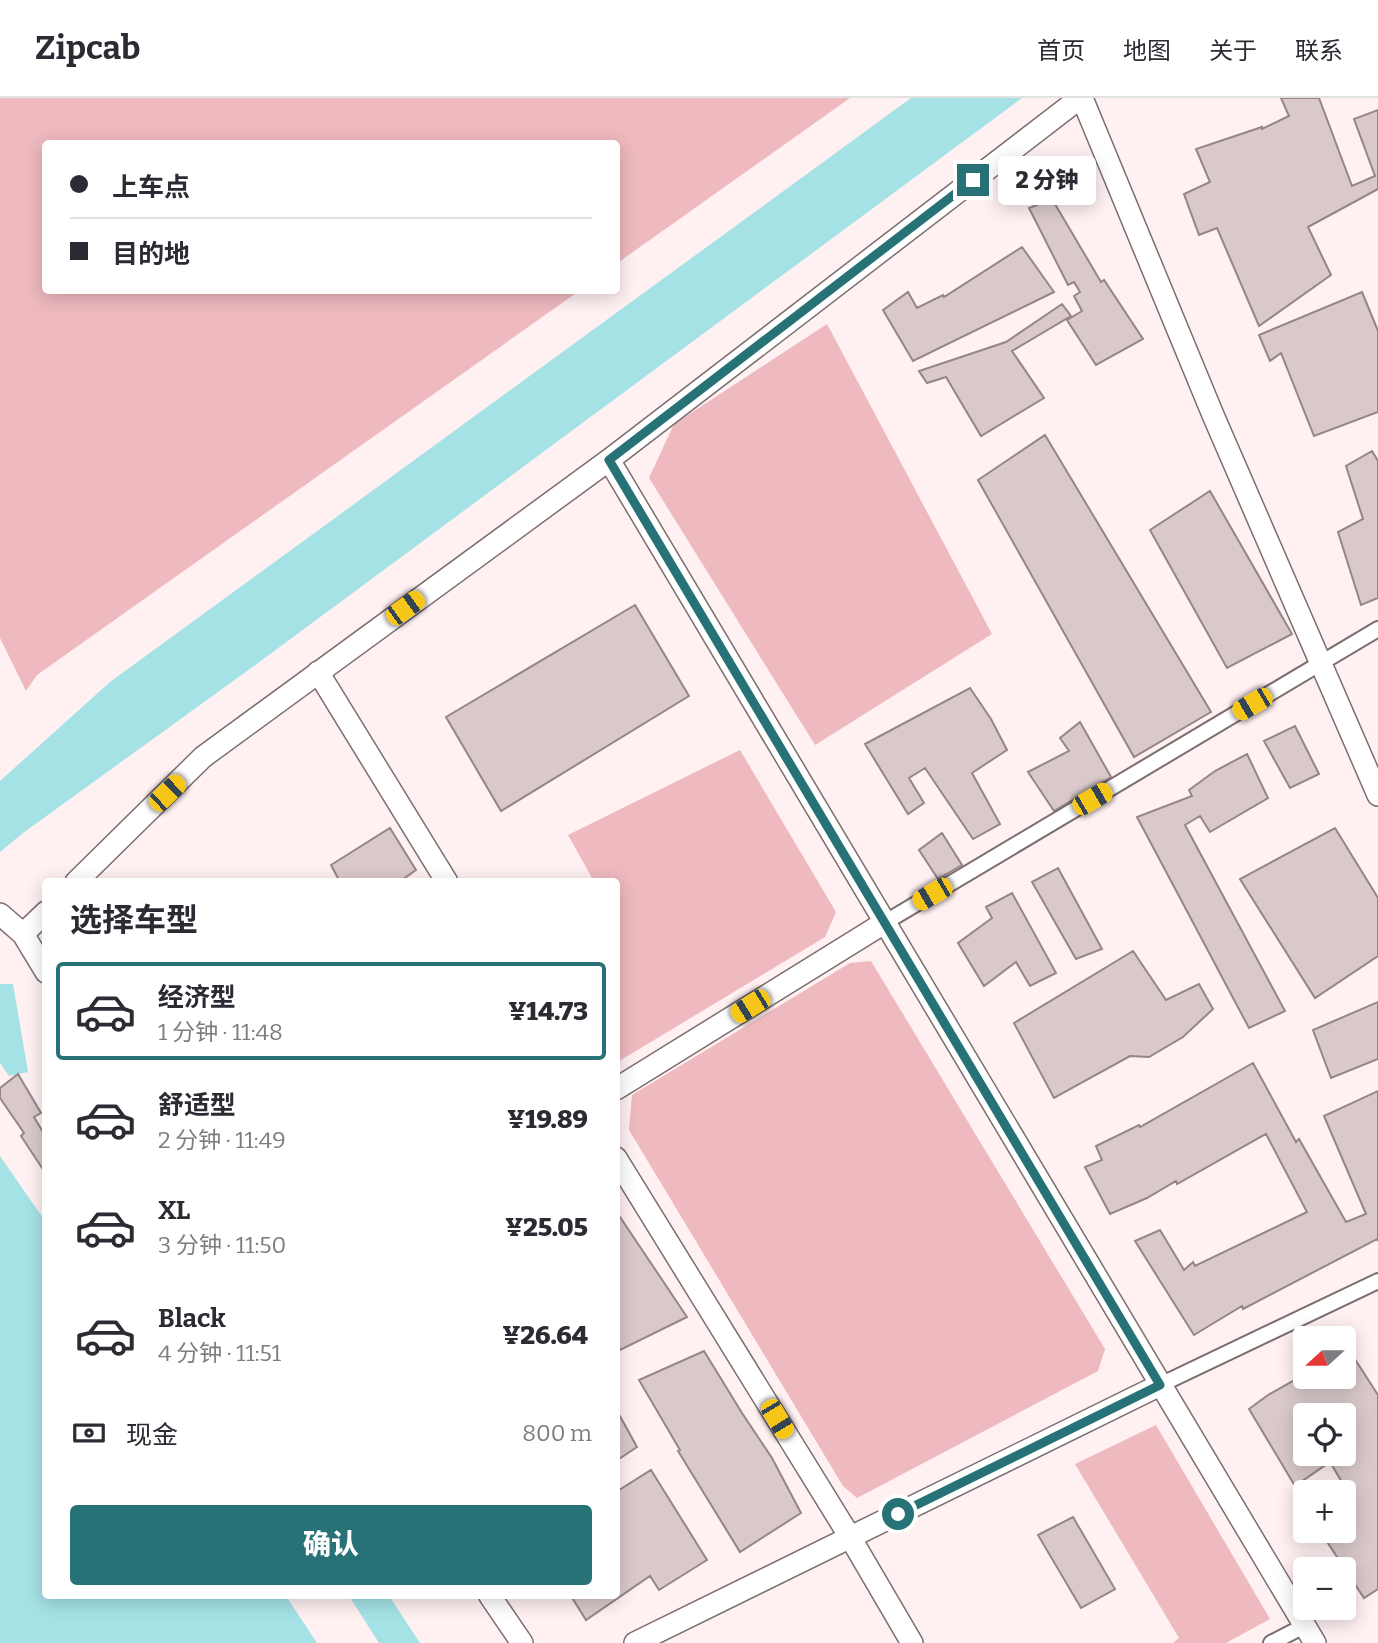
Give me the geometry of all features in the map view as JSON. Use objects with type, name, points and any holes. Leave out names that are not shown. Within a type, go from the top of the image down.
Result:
[{"type":"street","points":[[80,878],[203,757],[609,460],[1081,98],[1213,415],[1378,794]]},
{"type":"street","points":[[609,460],[1310,1635],[1271,1643]]},
{"type":"street","points":[[620,1087],[884,923],[1378,629]]},
{"type":"street","points":[[318,672],[445,878]]},
{"type":"street","points":[[0,914],[23,934],[42,965]]},
{"type":"street","points":[[23,934],[42,916]]},
{"type":"street","points":[[620,1164],[850,1537],[912,1643]]},
{"type":"street","points":[[635,1643],[1378,1281]]},
{"type":"street","points":[[492,1599],[522,1643]]},
{"type":"shaded area","points":[[0,98],[850,98],[620,261],[620,140],[42,140],[42,294],[575,294],[37,675],[26,691],[0,638]]},
{"type":"shaded area","points":[[827,324],[992,634],[815,745],[649,478],[674,424]]},
{"type":"shaded area","points":[[740,750],[836,912],[825,937],[620,1061],[620,878],[592,878],[568,835]]},
{"type":"shaded area","points":[[871,961],[1105,1349],[1098,1371],[857,1498],[843,1486],[629,1130],[632,1095],[850,963]]},
{"type":"shaded area","points":[[1156,1425],[1270,1619],[1226,1643],[1173,1643],[1179,1638],[1075,1464]]},
{"type":"water","points":[[911,98],[1022,98],[0,852],[0,781],[110,682]]},
{"type":"water","points":[[0,984],[13,984],[28,1072],[9,1076],[0,1063]]},
{"type":"water","points":[[0,1156],[42,1217],[42,1599],[288,1599],[317,1643],[0,1643]]},
{"type":"water","points":[[351,1599],[391,1599],[420,1643],[379,1643]]},
{"type":"building","points":[[1281,98],[1319,98],[1352,186],[1375,176],[1354,119],[1378,110],[1378,189],[1308,227],[1331,275],[1259,326],[1217,228],[1199,235],[1184,194],[1210,182],[1196,149],[1262,129],[1289,116]]},
{"type":"building","points":[[1052,199],[1101,282],[1104,280],[1143,339],[1096,365],[1067,320],[1082,311],[1074,296],[1080,292],[1074,282],[1068,285],[1029,208]]},
{"type":"building","points":[[1022,247],[1054,292],[913,361],[883,310],[908,292],[917,308],[943,295],[944,297]]},
{"type":"building","points":[[1362,292],[1378,331],[1378,412],[1314,436],[1281,353],[1270,361],[1259,335]]},
{"type":"building","points":[[1062,304],[1071,316],[1012,351],[1044,398],[981,436],[946,377],[927,383],[919,371],[1006,342]]},
{"type":"building","points":[[1045,435],[1211,712],[1134,757],[978,480]]},
{"type":"building","points":[[1372,451],[1378,461],[1378,598],[1361,605],[1338,532],[1363,519],[1346,466]]},
{"type":"building","points":[[1210,491],[1292,634],[1227,668],[1150,530]]},
{"type":"building","points":[[635,605],[689,696],[501,811],[446,717]]},
{"type":"building","points":[[970,688],[991,719],[1007,750],[972,773],[1000,824],[973,839],[925,768],[909,778],[924,803],[908,814],[865,744]]},
{"type":"building","points":[[1080,722],[1111,777],[1054,811],[1028,772],[1069,751],[1060,738]]},
{"type":"building","points":[[1295,726],[1319,774],[1290,788],[1264,741]]},
{"type":"building","points":[[1247,754],[1268,798],[1210,832],[1200,816],[1185,825],[1285,1011],[1249,1028],[1137,817],[1192,796],[1189,790],[1215,771]]},
{"type":"building","points":[[390,828],[416,870],[405,878],[338,878],[331,865]]},
{"type":"building","points":[[1335,828],[1378,898],[1378,956],[1315,998],[1240,879]]},
{"type":"building","points":[[942,833],[962,865],[938,879],[919,850]]},
{"type":"building","points":[[1058,868],[1102,949],[1076,959],[1032,882]]},
{"type":"building","points":[[1012,893],[1056,973],[1030,986],[1016,962],[984,986],[958,943],[992,918],[986,907]]},
{"type":"building","points":[[1133,951],[1166,1000],[1199,984],[1213,1009],[1183,1037],[1149,1057],[1130,1056],[1054,1098],[1014,1023]]},
{"type":"building","points":[[1378,1002],[1378,1059],[1331,1078],[1313,1030]]},
{"type":"building","points":[[1253,1063],[1296,1142],[1299,1139],[1346,1222],[1366,1214],[1324,1116],[1378,1091],[1378,1241],[1377,1239],[1243,1309],[1242,1306],[1194,1335],[1135,1241],[1160,1230],[1184,1270],[1193,1262],[1195,1266],[1307,1212],[1266,1134],[1177,1184],[1176,1181],[1147,1198],[1110,1214],[1085,1167],[1102,1160],[1096,1146],[1139,1125],[1140,1127]]},
{"type":"building","points":[[18,1074],[41,1113],[34,1117],[42,1130],[42,1168],[21,1136],[24,1133],[0,1098],[0,1088]]},
{"type":"building","points":[[620,1217],[687,1317],[620,1350]]},
{"type":"building","points":[[704,1351],[772,1458],[801,1513],[740,1552],[678,1451],[680,1450],[639,1380]]},
{"type":"building","points":[[1356,1361],[1378,1395],[1378,1589],[1364,1598],[1356,1586],[1356,1557],[1337,1557],[1328,1543],[1356,1543],[1356,1480],[1341,1480],[1332,1466],[1356,1466],[1356,1403],[1293,1403],[1293,1466],[1324,1466],[1304,1480],[1293,1480],[1293,1483],[1249,1409],[1293,1381],[1293,1390],[1356,1390]]},
{"type":"building","points":[[620,1416],[637,1447],[620,1458]]},
{"type":"building","points":[[651,1470],[707,1560],[659,1590],[650,1576],[620,1597],[620,1489]]},
{"type":"building","points":[[1073,1517],[1115,1589],[1081,1608],[1038,1535]]},
{"type":"building","points":[[573,1599],[617,1599],[586,1620]]},
{"type":"route","points":[[898,1514],[1160,1385],[609,460],[973,180]]}]
